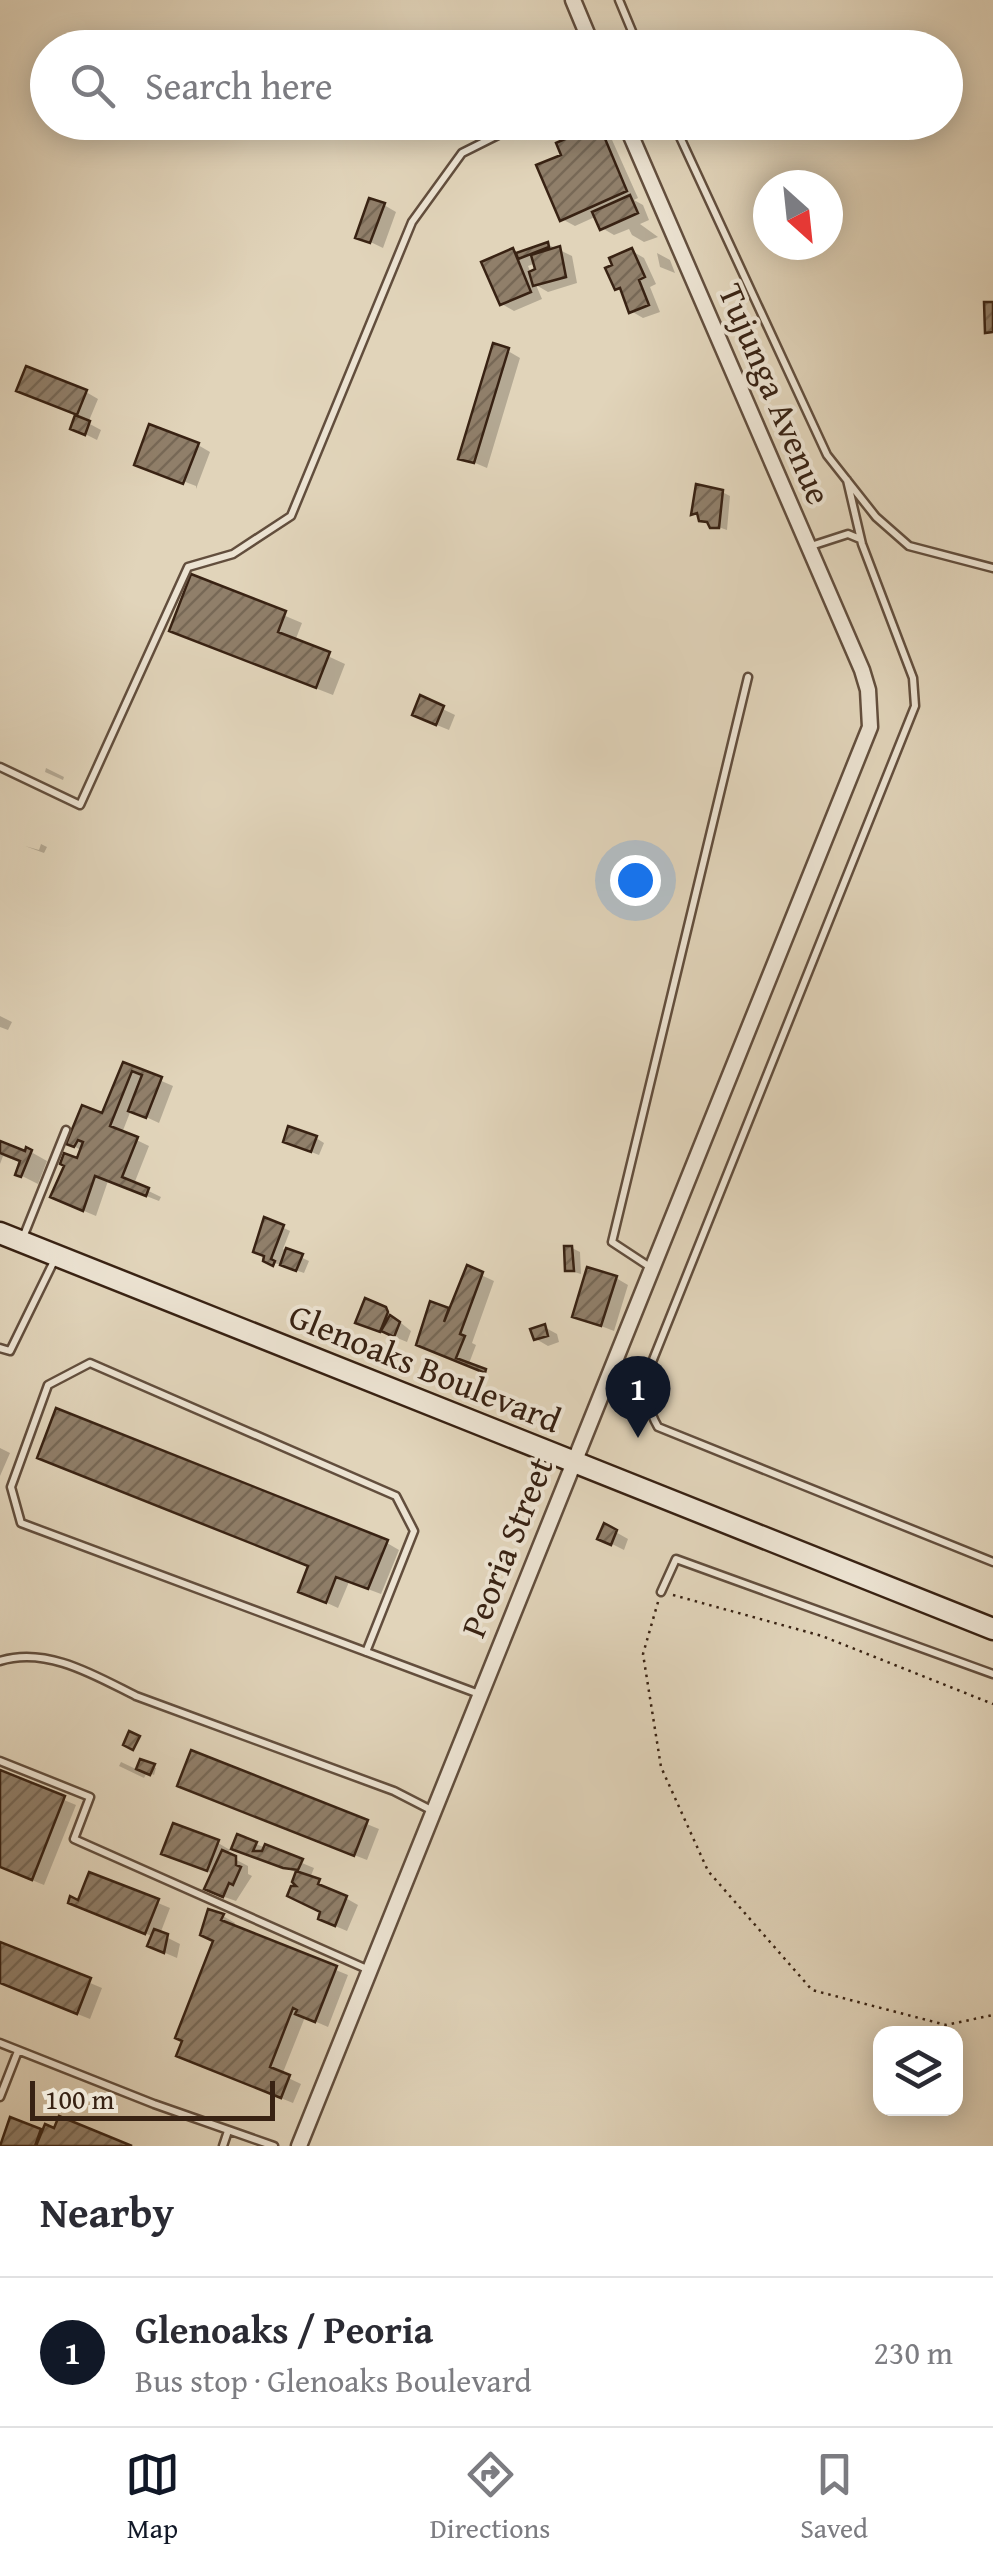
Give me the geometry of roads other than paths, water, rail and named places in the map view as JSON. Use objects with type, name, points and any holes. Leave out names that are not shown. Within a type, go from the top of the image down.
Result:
[{"type":"main road","name":"Glenoaks Boulevard","points":[[0,1233],[993,1629]]},
{"type":"street","points":[[573,0],[586,30]]},
{"type":"street","name":"Tujunga Avenue","points":[[634,140],[868,690]]},
{"type":"street","name":"Peoria Street","points":[[298,2146],[870,726],[868,690]]},
{"type":"lane","points":[[619,0],[632,30]]},
{"type":"lane","points":[[0,766],[80,804],[188,566],[234,554],[291,516],[412,222],[462,152],[487,140]]},
{"type":"lane","points":[[681,140],[827,455],[876,518],[909,546],[993,568]]},
{"type":"lane","points":[[847,480],[861,540],[913,678],[915,706],[648,1372],[646,1392],[650,1413],[658,1426],[993,1562]]},
{"type":"lane","points":[[809,547],[848,534],[861,540]]},
{"type":"lane","points":[[652,1268],[612,1242],[748,677]]},
{"type":"lane","points":[[21,1241],[66,1130]]},
{"type":"lane","points":[[0,1348],[10,1351],[57,1256]]},
{"type":"lane","points":[[366,1652],[414,1531],[396,1496],[90,1364],[48,1385],[11,1487],[22,1523],[480,1695]]},
{"type":"lane","points":[[661,1592],[676,1559],[993,1674]]},
{"type":"lane","points":[[0,1661],[35,1657],[54,1660],[136,1696],[394,1791],[434,1811]]},
{"type":"lane","points":[[0,1760],[90,1797],[74,1840],[370,1970]]},
{"type":"lane","points":[[0,2043],[274,2146]]},
{"type":"lane","points":[[0,2097],[18,2050]]},
{"type":"lane","points":[[222,2146],[228,2131]]},
{"type":"place","name":"Glenoaks / Peoria","points":[[638,1438]]}]
